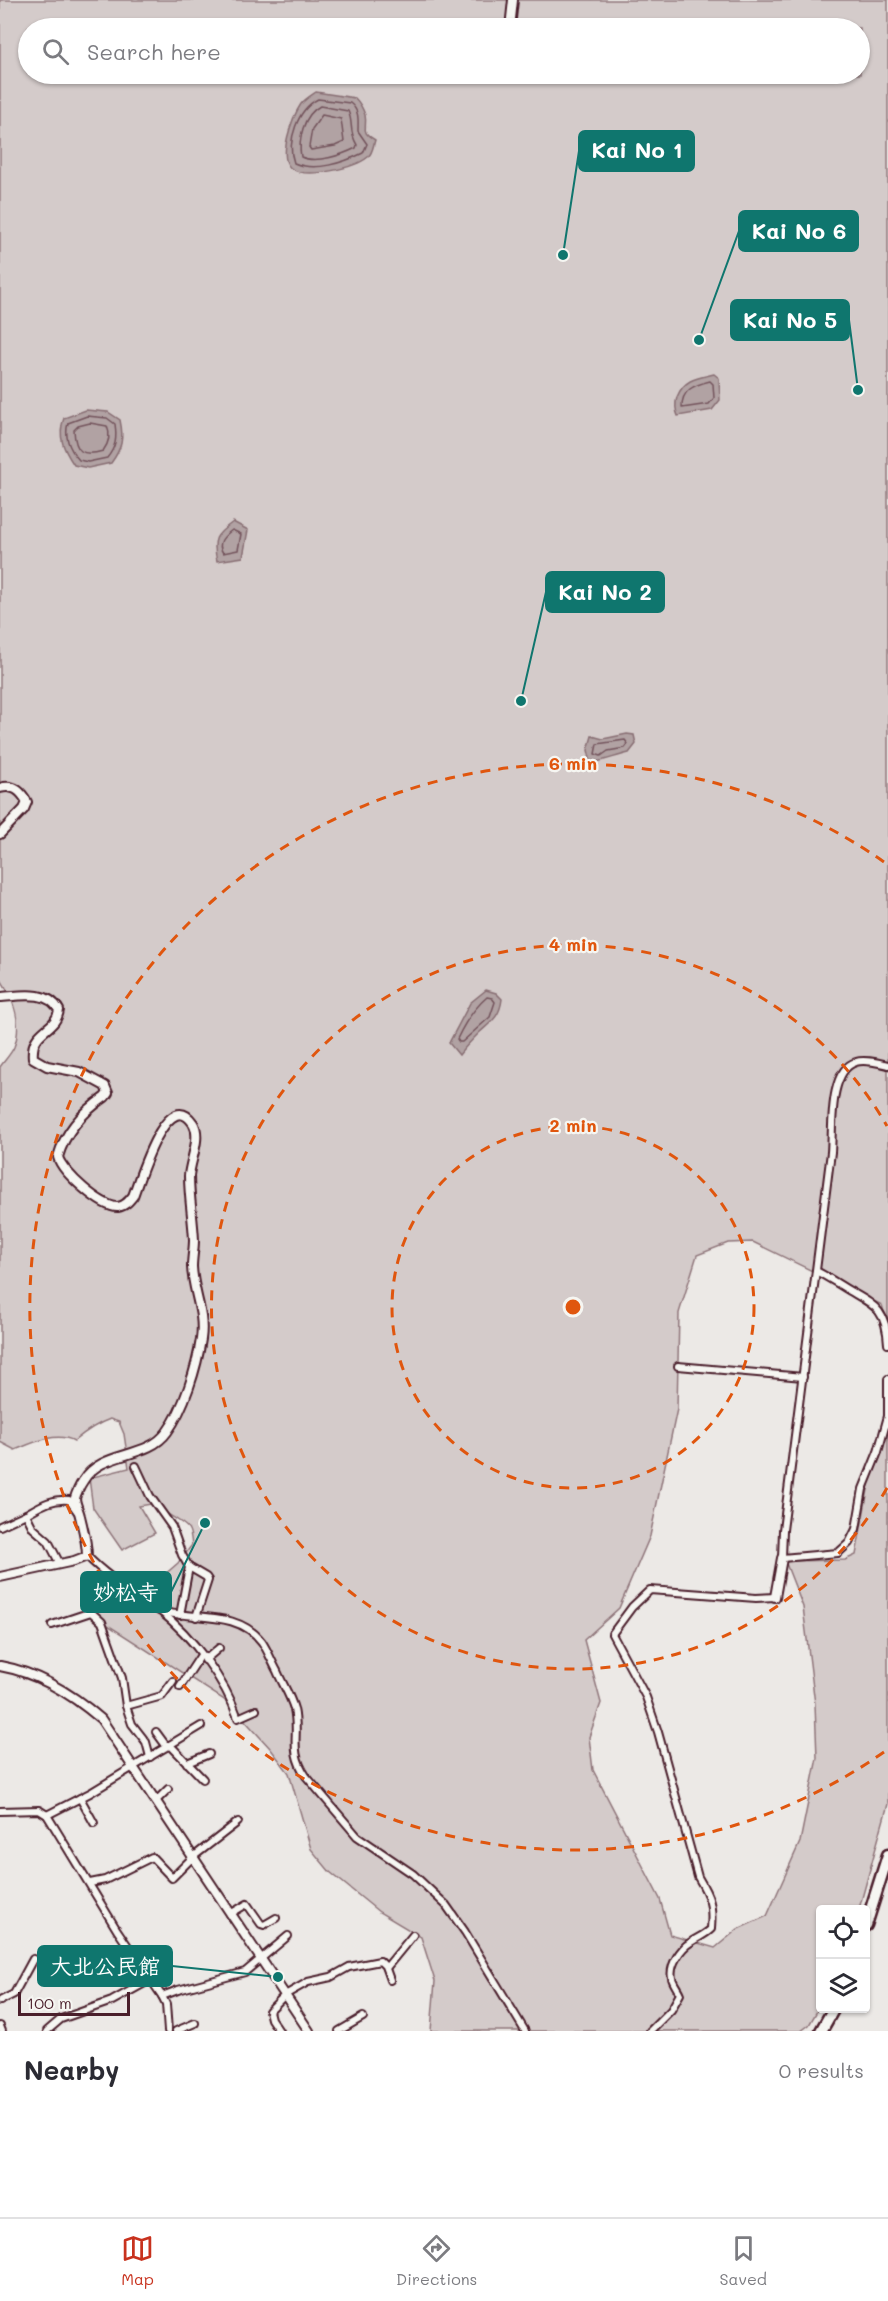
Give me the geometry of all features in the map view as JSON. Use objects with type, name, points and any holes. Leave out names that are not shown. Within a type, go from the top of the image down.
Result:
[{"type":"main road","points":[[870,1912],[888,1855]]},
{"type":"main road","points":[[821,2031],[831,2013]]},
{"type":"street","points":[[511,18],[513,0]]},
{"type":"street","points":[[0,788],[11,786],[18,789],[27,802],[24,809],[0,834]]},
{"type":"street","points":[[0,997],[39,996],[52,1001],[58,1010],[58,1015],[55,1021],[34,1041],[33,1058],[47,1066],[79,1072],[108,1089],[105,1097],[78,1120],[62,1144],[58,1157],[63,1170],[99,1200],[115,1207],[121,1207],[134,1196],[154,1142],[168,1118],[184,1115],[192,1121],[197,1133],[189,1175],[194,1241],[192,1267],[202,1322],[201,1340],[189,1387],[177,1416],[161,1440],[151,1447],[105,1462],[83,1480],[75,1498],[87,1556],[131,1593],[172,1621],[219,1677],[238,1718],[255,1710]]},
{"type":"street","points":[[650,2031],[671,2010],[680,1994],[672,1981],[672,1967],[682,1950],[711,1929],[712,1907],[709,1895],[698,1877],[658,1732],[646,1697],[612,1634],[632,1608],[650,1590],[756,1598],[775,1597],[782,1558],[783,1530],[831,1152],[832,1098],[846,1069],[855,1062],[888,1065]]},
{"type":"street","points":[[816,1271],[873,1304],[885,1323],[888,1344]]},
{"type":"street","points":[[678,1366],[803,1377]]},
{"type":"street","points":[[782,1558],[838,1553],[849,1543],[856,1529],[863,1489],[878,1452],[888,1416],[888,1379]]},
{"type":"street","points":[[136,1466],[150,1496],[172,1527],[182,1555],[189,1566],[208,1580],[196,1617]]},
{"type":"street","points":[[0,1526],[46,1503],[61,1499],[69,1500],[80,1514]]},
{"type":"street","points":[[26,1514],[33,1528],[48,1541],[60,1564]]},
{"type":"street","points":[[0,1577],[74,1562],[87,1556]]},
{"type":"street","points":[[180,1615],[189,1566]]},
{"type":"street","points":[[159,1611],[230,1620],[246,1627],[263,1643],[294,1707],[296,1728],[294,1751],[306,1776],[357,1836],[413,1874],[446,1905],[525,2031]]},
{"type":"street","points":[[52,1625],[91,1612],[102,1622],[122,1678],[126,1706],[132,1724],[146,1742],[150,1757]]},
{"type":"street","points":[[180,1688],[203,1657],[219,1648]]},
{"type":"street","points":[[0,1666],[28,1673],[63,1690],[101,1719],[309,2031]]},
{"type":"street","points":[[126,1706],[162,1696],[173,1681]]},
{"type":"street","points":[[47,1815],[134,1767],[201,1726]]},
{"type":"street","points":[[156,1732],[203,1779]]},
{"type":"street","points":[[187,1763],[209,1754]]},
{"type":"street","points":[[156,1802],[168,1789]]},
{"type":"street","points":[[80,1798],[94,1823]]},
{"type":"street","points":[[0,1811],[39,1810],[47,1815],[117,1930],[162,1996],[168,2031]]},
{"type":"street","points":[[90,1883],[105,1880],[152,1857],[172,1878],[238,1822]]},
{"type":"street","points":[[230,1914],[247,1904],[261,1924],[264,1925],[276,1918]]},
{"type":"street","points":[[386,1968],[414,1935]]},
{"type":"street","points":[[162,1996],[245,1972],[288,1936]]},
{"type":"street","points":[[0,2001],[14,1994],[33,1959]]},
{"type":"street","points":[[279,2031],[269,2011],[285,1995],[308,1982],[331,1977],[349,1967],[380,1961],[386,1968],[390,1980]]},
{"type":"street","points":[[47,2031],[61,2019],[112,2001],[150,1980]]},
{"type":"street","points":[[339,2031],[363,2017]]},
{"type":"street","points":[[176,2031],[195,2022]]},
{"type":"street","points":[[0,2026],[2,2031]]},
{"type":"shaded area","points":[[0,0],[888,0],[888,1326],[882,1305],[753,1242],[728,1243],[697,1255],[679,1313],[677,1409],[650,1536],[619,1608],[584,1640],[601,1703],[589,1737],[593,1770],[660,1899],[670,1935],[715,1948],[738,1929],[767,1916],[800,1842],[817,1758],[815,1704],[803,1607],[785,1561],[845,1560],[856,1555],[869,1484],[888,1418],[888,1804],[860,1905],[816,1905],[816,2013],[809,2025],[801,2031],[431,2031],[435,1981],[421,1937],[379,1912],[330,1872],[311,1849],[289,1773],[270,1748],[223,1699],[89,1613],[83,1590],[92,1580],[112,1575],[163,1576],[178,1563],[192,1545],[187,1527],[151,1504],[139,1506],[155,1533],[122,1550],[93,1508],[89,1478],[129,1468],[124,1434],[119,1422],[110,1419],[105,1421],[74,1441],[60,1437],[52,1438],[15,1450],[0,1442],[0,1067],[14,1047],[17,1038],[17,1020],[13,1003],[0,978]]},
{"type":"water","points":[[316,92],[355,98],[365,115],[366,132],[375,140],[368,157],[353,165],[331,171],[308,173],[292,169],[287,164],[286,147],[294,118],[301,104]]},
{"type":"water","points":[[714,374],[719,378],[720,400],[712,410],[678,416],[676,402],[683,386],[692,380]]},
{"type":"water","points":[[86,410],[108,412],[120,420],[121,443],[111,463],[88,468],[74,465],[65,449],[61,437],[64,418]]},
{"type":"water","points":[[233,522],[248,530],[243,557],[217,561],[216,538]]},
{"type":"water","points":[[627,734],[634,735],[636,744],[629,753],[591,763],[588,750],[592,736],[603,739]]},
{"type":"water","points":[[486,990],[496,993],[502,999],[499,1010],[494,1019],[459,1055],[449,1043],[470,1003]]},
{"type":"place","name":"Kai No 1","points":[[563,255]]},
{"type":"place","name":"Kai No 6","points":[[699,340]]},
{"type":"place","name":"Kai No 5","points":[[858,390]]},
{"type":"place","name":"Kai No 2","points":[[521,701]]},
{"type":"place","name":"妙松寺","points":[[205,1523]]},
{"type":"place","name":"大北公民館","points":[[278,1977]]}]
